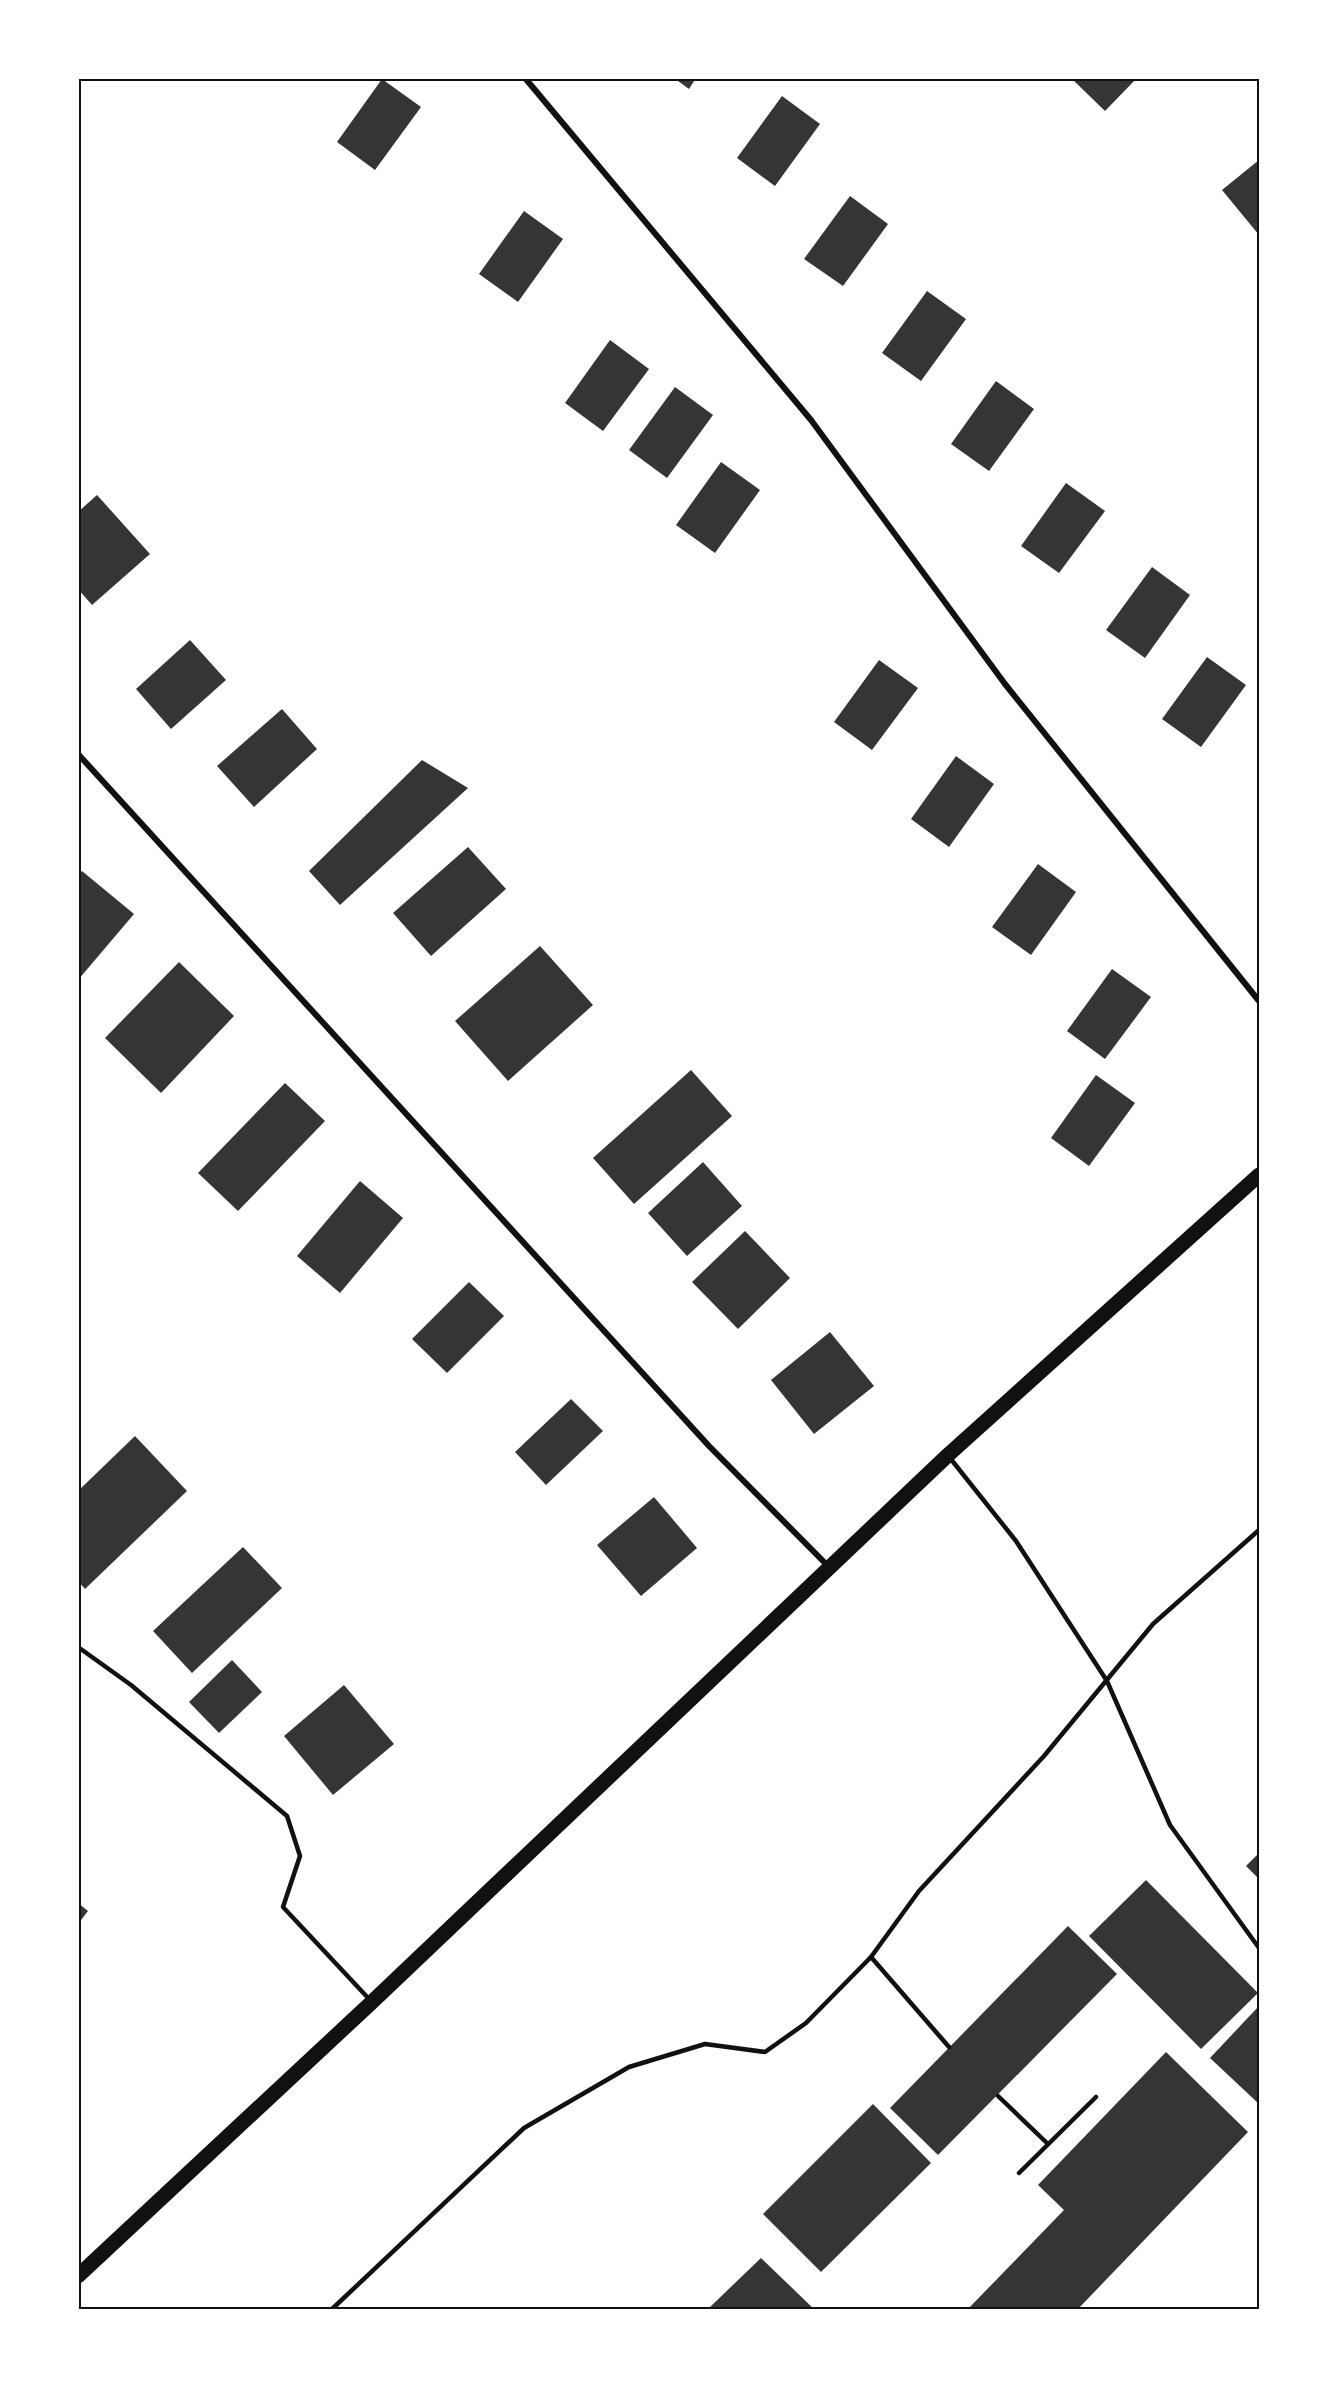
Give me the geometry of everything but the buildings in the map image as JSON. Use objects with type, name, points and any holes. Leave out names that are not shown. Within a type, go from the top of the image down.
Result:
[{"type":"main road","points":[[78,2276],[372,2002],[948,1455],[1259,1175]]},
{"type":"street","points":[[525,78],[811,420],[1005,684],[1259,1001]]},
{"type":"street","points":[[78,754],[709,1446],[828,1567]]},
{"type":"lane","points":[[948,1455],[1016,1541],[1107,1682],[1170,1825],[1259,1948]]},
{"type":"lane","points":[[331,2310],[524,2128],[629,2067],[705,2044],[765,2052],[806,2023],[871,1957],[919,1891],[980,1828],[1107,1682],[1154,1624],[1259,1530]]},
{"type":"lane","points":[[78,1647],[131,1685],[287,1816],[300,1856],[283,1906],[372,2002]]},
{"type":"lane","points":[[871,1957],[949,2047]]},
{"type":"lane","points":[[998,2096],[1048,2144]]},
{"type":"lane","points":[[1019,2173],[1096,2097]]}]
